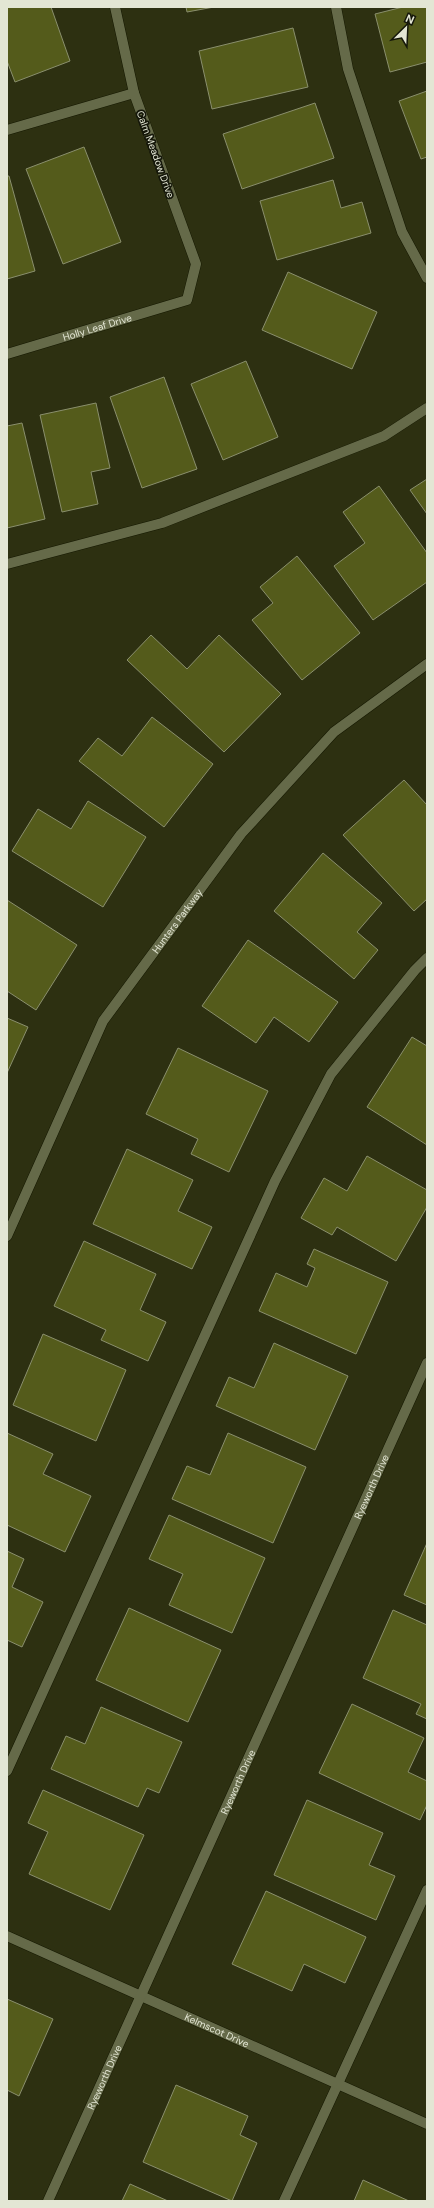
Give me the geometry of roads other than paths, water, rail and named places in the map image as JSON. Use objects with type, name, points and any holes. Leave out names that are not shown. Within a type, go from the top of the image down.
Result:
[{"type":"street","name":"Calm Meadow Drive","points":[[115,7],[134,93],[196,264],[187,300]]},
{"type":"street","points":[[336,7],[348,70],[400,225],[427,278]]},
{"type":"street","points":[[7,130],[134,93]]},
{"type":"street","name":"Holly Leaf Drive","points":[[7,354],[187,300]]},
{"type":"street","points":[[7,564],[162,524],[384,436],[427,408]]},
{"type":"street","name":"Hunters Parkway","points":[[7,1236],[103,1021],[241,834],[329,738],[427,664]]},
{"type":"street","points":[[7,1771],[274,1181],[331,1074],[415,970],[427,958]]},
{"type":"street","name":"Ryeworth Drive","points":[[48,2201],[427,1363]]},
{"type":"street","points":[[284,2201],[427,1890]]},
{"type":"street","name":"Kelmscot Drive","points":[[7,1936],[427,2124]]}]
